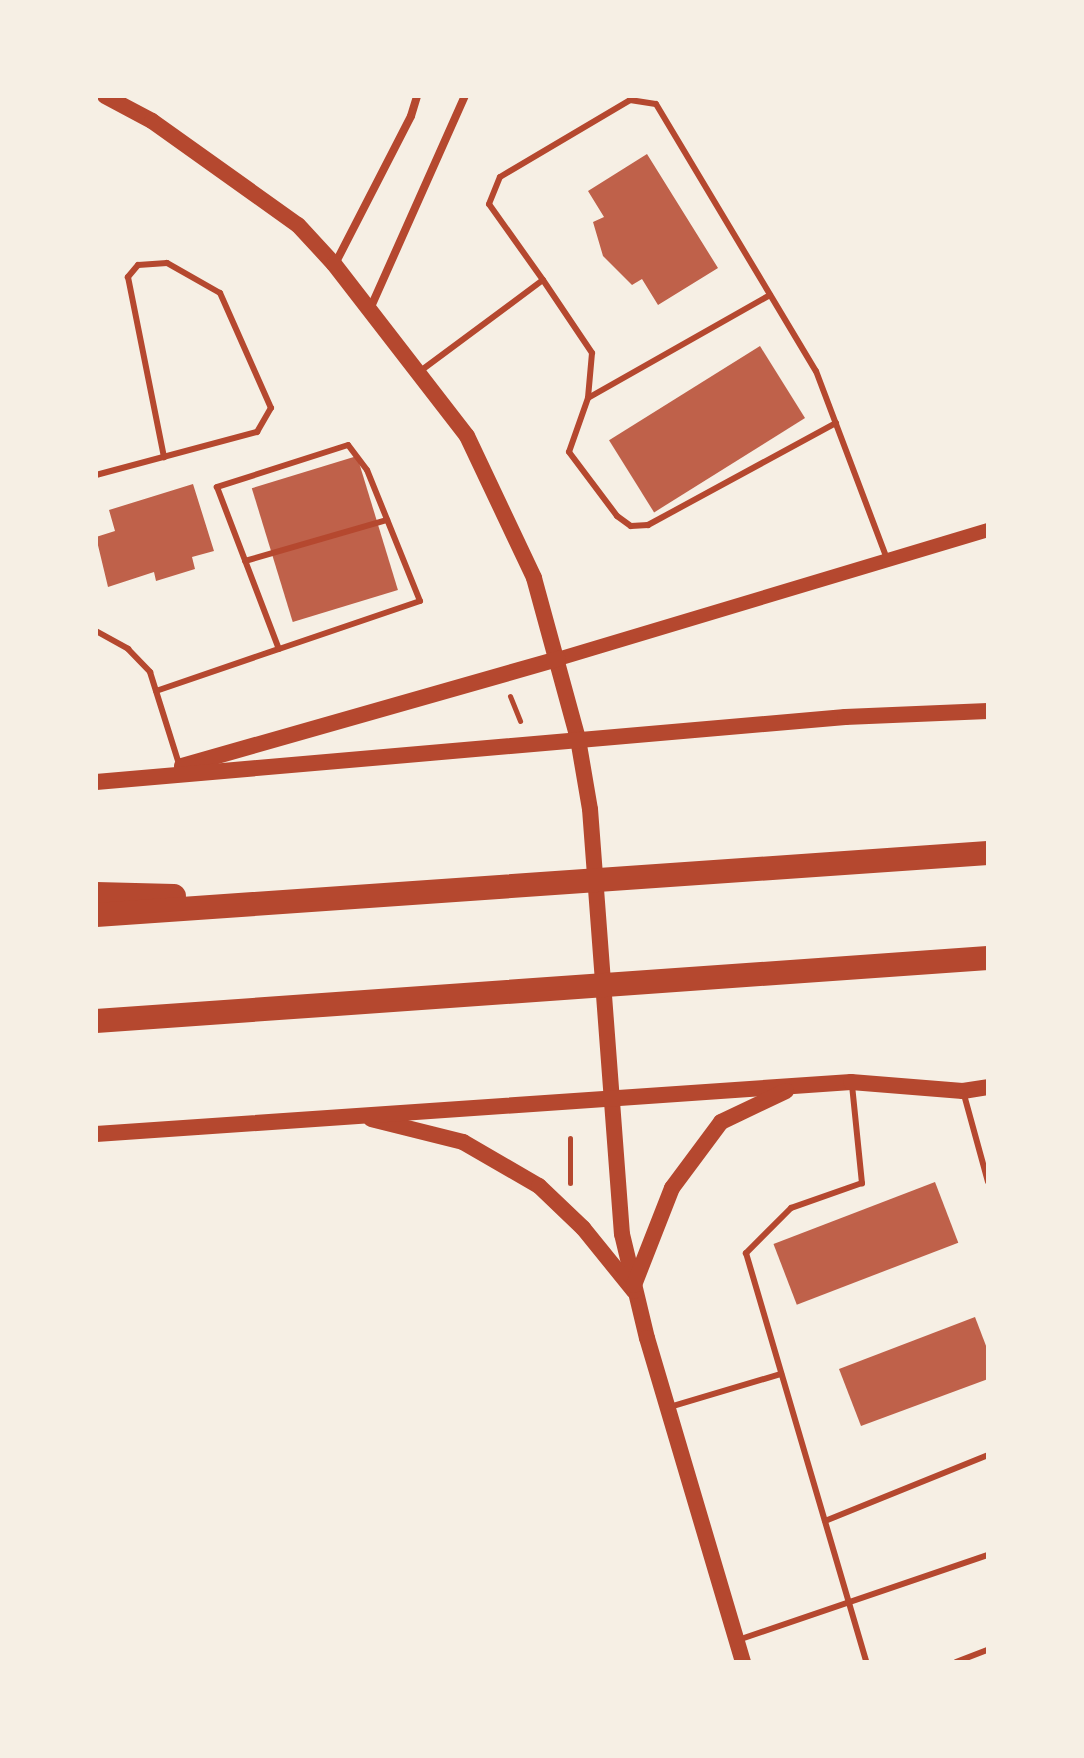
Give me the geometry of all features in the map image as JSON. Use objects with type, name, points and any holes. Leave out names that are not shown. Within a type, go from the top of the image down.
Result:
[{"type":"highway","points":[[96,915],[988,853]]},
{"type":"highway","points":[[96,894],[332,900]]},
{"type":"highway","points":[[96,1021],[988,958]]},
{"type":"main road","points":[[105,96],[152,121],[298,225],[334,264],[467,436],[534,578],[578,739],[590,809],[622,1234],[668,1408],[743,1662]]},
{"type":"main road","points":[[140,777],[558,659]]},
{"type":"main road","points":[[96,782],[845,717],[988,711]]},
{"type":"main road","points":[[96,1134],[851,1082],[963,1091],[988,1087]]},
{"type":"main road","points":[[636,1290],[672,1188],[721,1122],[796,1086]]},
{"type":"main road","points":[[354,1115],[463,1142],[539,1186],[583,1228],[636,1290]]},
{"type":"street","points":[[334,264],[411,116],[417,96]]},
{"type":"street","points":[[370,310],[465,96]]},
{"type":"street","points":[[558,659],[889,563],[988,530]]},
{"type":"lane","points":[[836,423],[648,525],[631,526],[617,516],[569,452],[588,398],[592,353],[489,204],[500,177],[630,100],[656,104],[816,371],[836,423],[889,563]]},
{"type":"lane","points":[[96,475],[164,457],[257,432],[271,408],[220,293],[167,263],[138,265],[128,277],[164,457]]},
{"type":"lane","points":[[419,372],[543,280]]},
{"type":"lane","points":[[588,398],[770,295]]},
{"type":"lane","points":[[156,691],[420,601],[367,470],[348,445],[217,487],[279,649]]},
{"type":"lane","points":[[245,561],[387,520]]},
{"type":"lane","points":[[96,631],[128,649],[150,672],[180,767]]},
{"type":"lane","points":[[851,1082],[862,1183],[791,1208],[746,1253],[866,1662]]},
{"type":"lane","points":[[963,1091],[988,1182]]},
{"type":"lane","points":[[668,1408],[781,1374]]},
{"type":"lane","points":[[825,1521],[988,1455]]},
{"type":"lane","points":[[736,1640],[849,1605],[988,1555]]},
{"type":"lane","points":[[956,1662],[988,1650]]},
{"type":"path","points":[[508,691],[520,721]]},
{"type":"path","points":[[566,1191],[570,1184],[572,1142]]},
{"type":"building","points":[[647,154],[718,268],[658,305],[642,279],[632,285],[603,256],[593,222],[604,217],[588,191]]},
{"type":"building","points":[[760,346],[805,418],[654,512],[609,440]]},
{"type":"building","points":[[357,456],[398,590],[293,622],[252,488]]},
{"type":"building","points":[[193,484],[214,551],[192,557],[195,569],[156,581],[154,572],[108,587],[96,537],[115,531],[109,510]]},
{"type":"building","points":[[935,1182],[958,1243],[797,1305],[773,1244]]},
{"type":"building","points":[[975,1317],[988,1351],[988,1379],[861,1426],[839,1369]]}]
